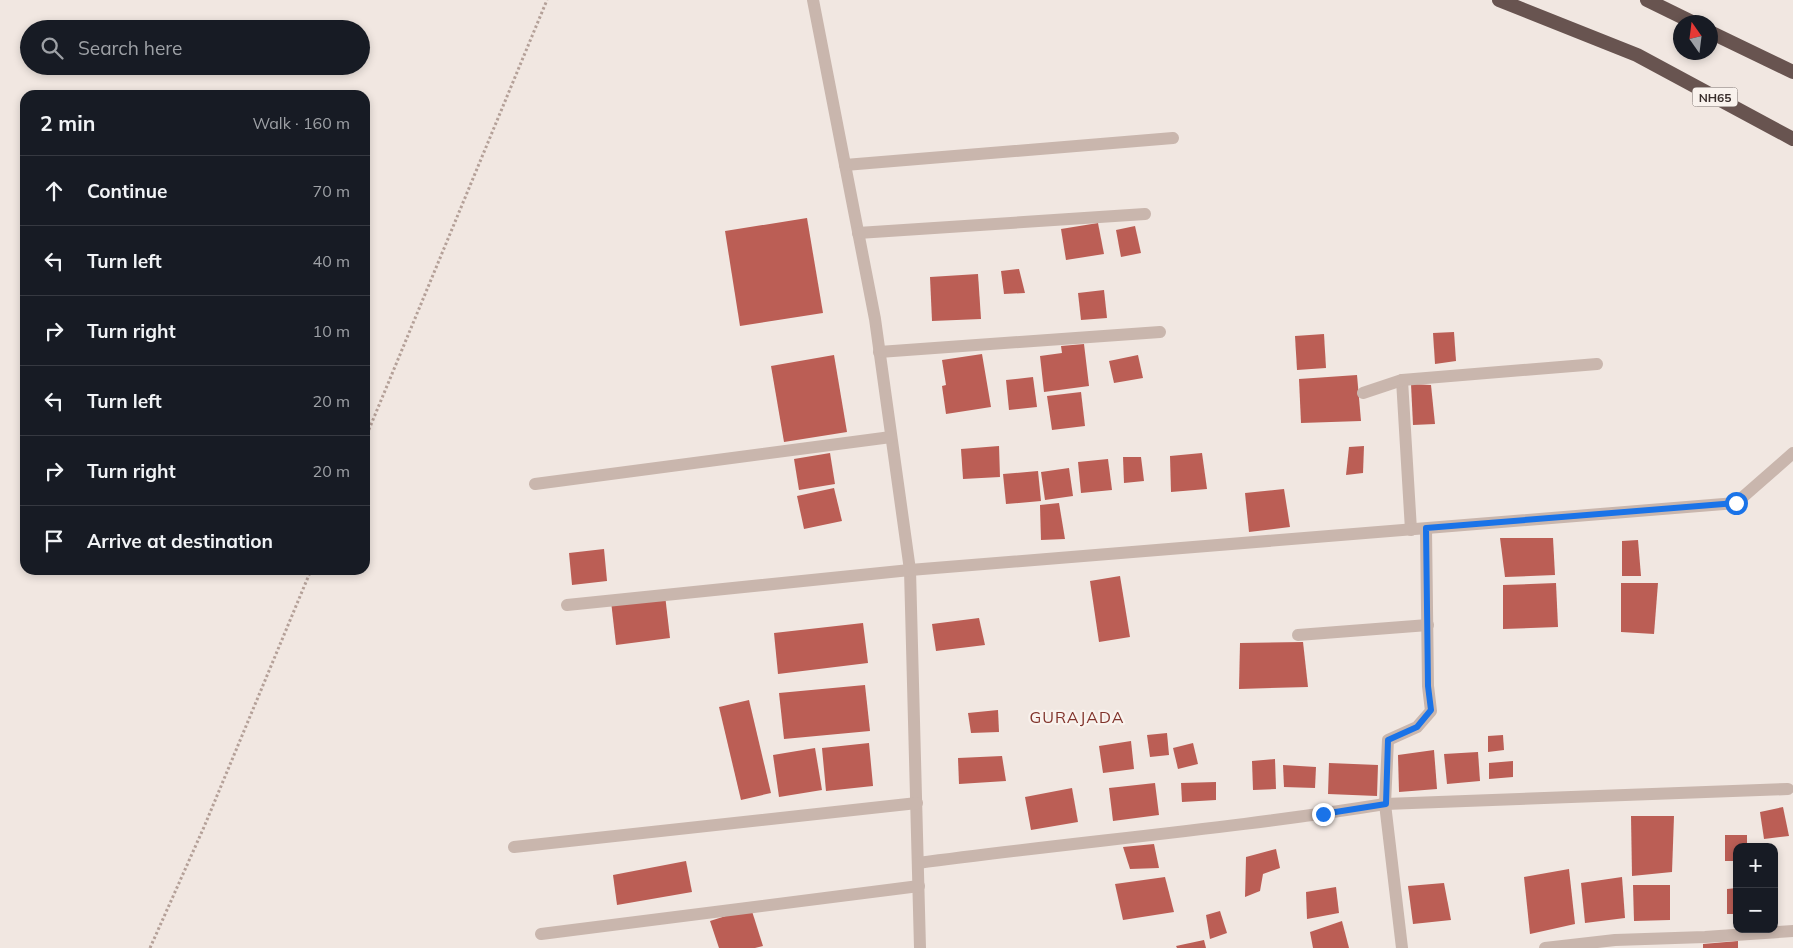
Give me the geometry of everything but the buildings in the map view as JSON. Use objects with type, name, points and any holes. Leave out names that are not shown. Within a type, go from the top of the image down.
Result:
[{"type":"highway","name":"NH65","points":[[1499,0],[1638,55],[1793,139]]},
{"type":"highway","points":[[1646,0],[1677,15]]},
{"type":"highway","points":[[1718,36],[1793,72]]},
{"type":"street","points":[[814,0],[875,320],[910,570],[920,948]]},
{"type":"street","points":[[845,165],[1173,138]]},
{"type":"street","points":[[858,233],[1144,214]]},
{"type":"street","points":[[879,352],[1160,332]]},
{"type":"street","points":[[1363,393],[1402,380],[1597,364]]},
{"type":"street","points":[[1402,380],[1411,530]]},
{"type":"street","points":[[535,484],[891,437]]},
{"type":"street","points":[[567,605],[910,570],[1736,503],[1793,454]]},
{"type":"street","points":[[1402,948],[1386,804],[1388,740],[1417,727],[1431,710],[1428,686],[1426,528]]},
{"type":"street","points":[[1298,635],[1428,625]]},
{"type":"street","points":[[918,863],[1323,814],[1386,804],[1788,790]]},
{"type":"street","points":[[514,847],[917,803]]},
{"type":"street","points":[[540,934],[919,886]]},
{"type":"street","points":[[1545,948],[1615,940],[1705,937],[1793,931]]},
{"type":"path","points":[[370,427],[547,0]]},
{"type":"path","points":[[150,948],[208,818],[309,575]]},
{"type":"district","name":"GURAJADA","points":[[1077,717]]},
{"type":"route","points":[[1323,814],[1386,804],[1388,740],[1417,727],[1431,710],[1428,686],[1426,528],[1736,503]]}]
